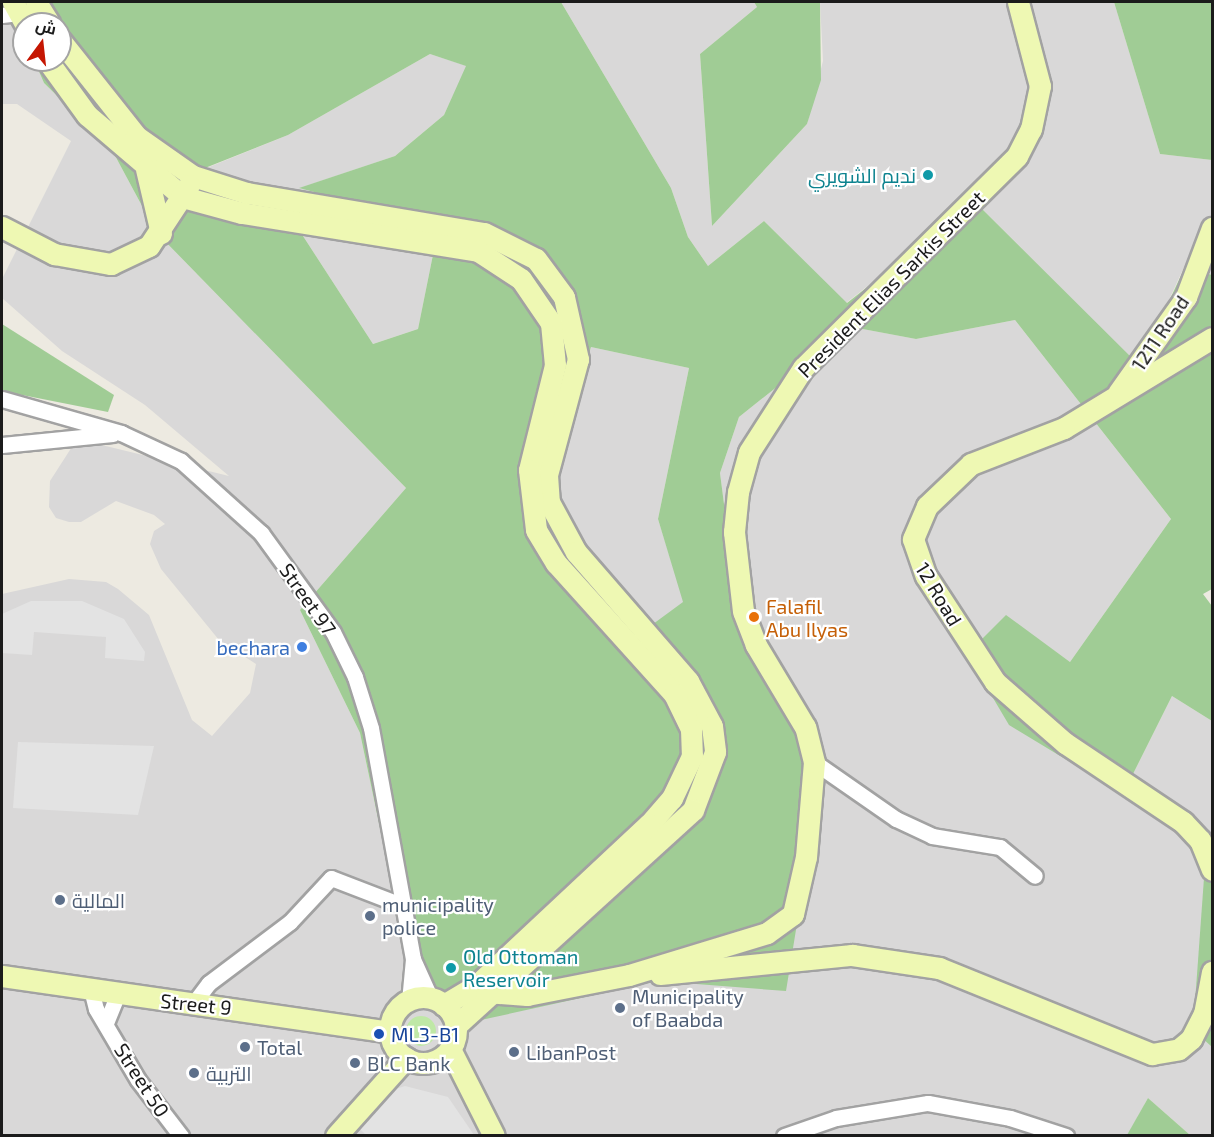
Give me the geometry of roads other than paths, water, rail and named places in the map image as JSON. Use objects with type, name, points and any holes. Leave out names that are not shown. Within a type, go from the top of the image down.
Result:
[{"type":"main road","name":"President Elias Sarkis Street","points":[[629,975],[767,933],[793,914],[806,857],[814,762],[805,728],[756,645],[743,611],[734,532],[741,482],[749,452],[803,368],[1017,156],[1031,129],[1040,86],[1018,2]]},
{"type":"main road","points":[[72,54],[136,135],[194,176],[247,193],[502,239],[546,270],[564,297],[577,338],[575,371],[548,475],[549,502],[576,552],[688,681],[712,726],[714,752],[693,810],[485,991]]},
{"type":"main road","points":[[56,72],[87,115],[146,170],[183,197],[242,213],[478,251],[501,262],[539,299],[556,343],[529,470],[536,530],[556,563],[674,694],[691,729],[692,756],[676,791],[649,824],[485,991],[456,1026],[450,1049],[494,1136]]},
{"type":"main road","points":[[146,170],[161,233]]},
{"type":"main road","points":[[2,227],[54,254],[96,264],[139,255],[161,233],[194,176]]},
{"type":"main road","name":"1211 Road","points":[[1113,400],[1186,297],[1212,228]]},
{"type":"main road","points":[[556,343],[577,338]]},
{"type":"main road","name":"12 Road","points":[[1212,338],[1064,428],[970,464],[952,478],[915,525],[916,555],[995,682],[1020,708],[1183,822],[1206,846],[1212,870]]},
{"type":"main road","points":[[450,1049],[425,1063],[406,1058],[390,1032],[394,1015],[409,1001],[438,1002],[485,991],[629,975],[852,955],[909,963],[981,982],[1111,1042],[1152,1054],[1179,1049],[1191,1039],[1204,1014],[1212,972]]},
{"type":"main road","name":"Street 9","points":[[2,976],[92,993],[193,1004],[390,1032]]},
{"type":"main road","points":[[438,1002],[456,1026]]},
{"type":"main road","points":[[336,1136],[406,1058]]},
{"type":"street","name":"Street 97","points":[[2,399],[121,433],[163,450],[214,486],[261,532],[333,632],[355,677],[371,728],[413,959],[409,1001]]},
{"type":"street","points":[[2,445],[121,433]]},
{"type":"street","points":[[814,762],[896,819],[932,836],[1000,847],[1035,876]]},
{"type":"street","points":[[193,1004],[209,983],[290,922],[326,880],[338,877],[404,906]]},
{"type":"street","name":"Street 97","points":[[413,959],[438,1002]]},
{"type":"street","name":"Street 50","points":[[92,993],[138,1080],[181,1136]]},
{"type":"street","name":"Street 50","points":[[106,1023],[117,996]]},
{"type":"street","points":[[784,1136],[836,1118],[928,1103],[1010,1118],[1066,1136]]},
{"type":"place","name":"نديم الشويري","points":[[928,175]]},
{"type":"place","name":"Falafil Abu Ilyas","points":[[754,617]]},
{"type":"place","name":"bechara","points":[[302,647]]},
{"type":"place","name":"المالية","points":[[60,900]]},
{"type":"place","name":"municipality police","points":[[370,916]]},
{"type":"place","name":"Old Ottoman Reservoir","points":[[451,968]]},
{"type":"place","name":"Municipality of Baabda","points":[[620,1008]]},
{"type":"place","name":"ML3-B1","points":[[379,1034]]},
{"type":"place","name":"Total","points":[[245,1047]]},
{"type":"place","name":"LibanPost","points":[[514,1052]]},
{"type":"place","name":"BLC Bank","points":[[355,1063]]},
{"type":"place","name":"التربية","points":[[194,1073]]}]
